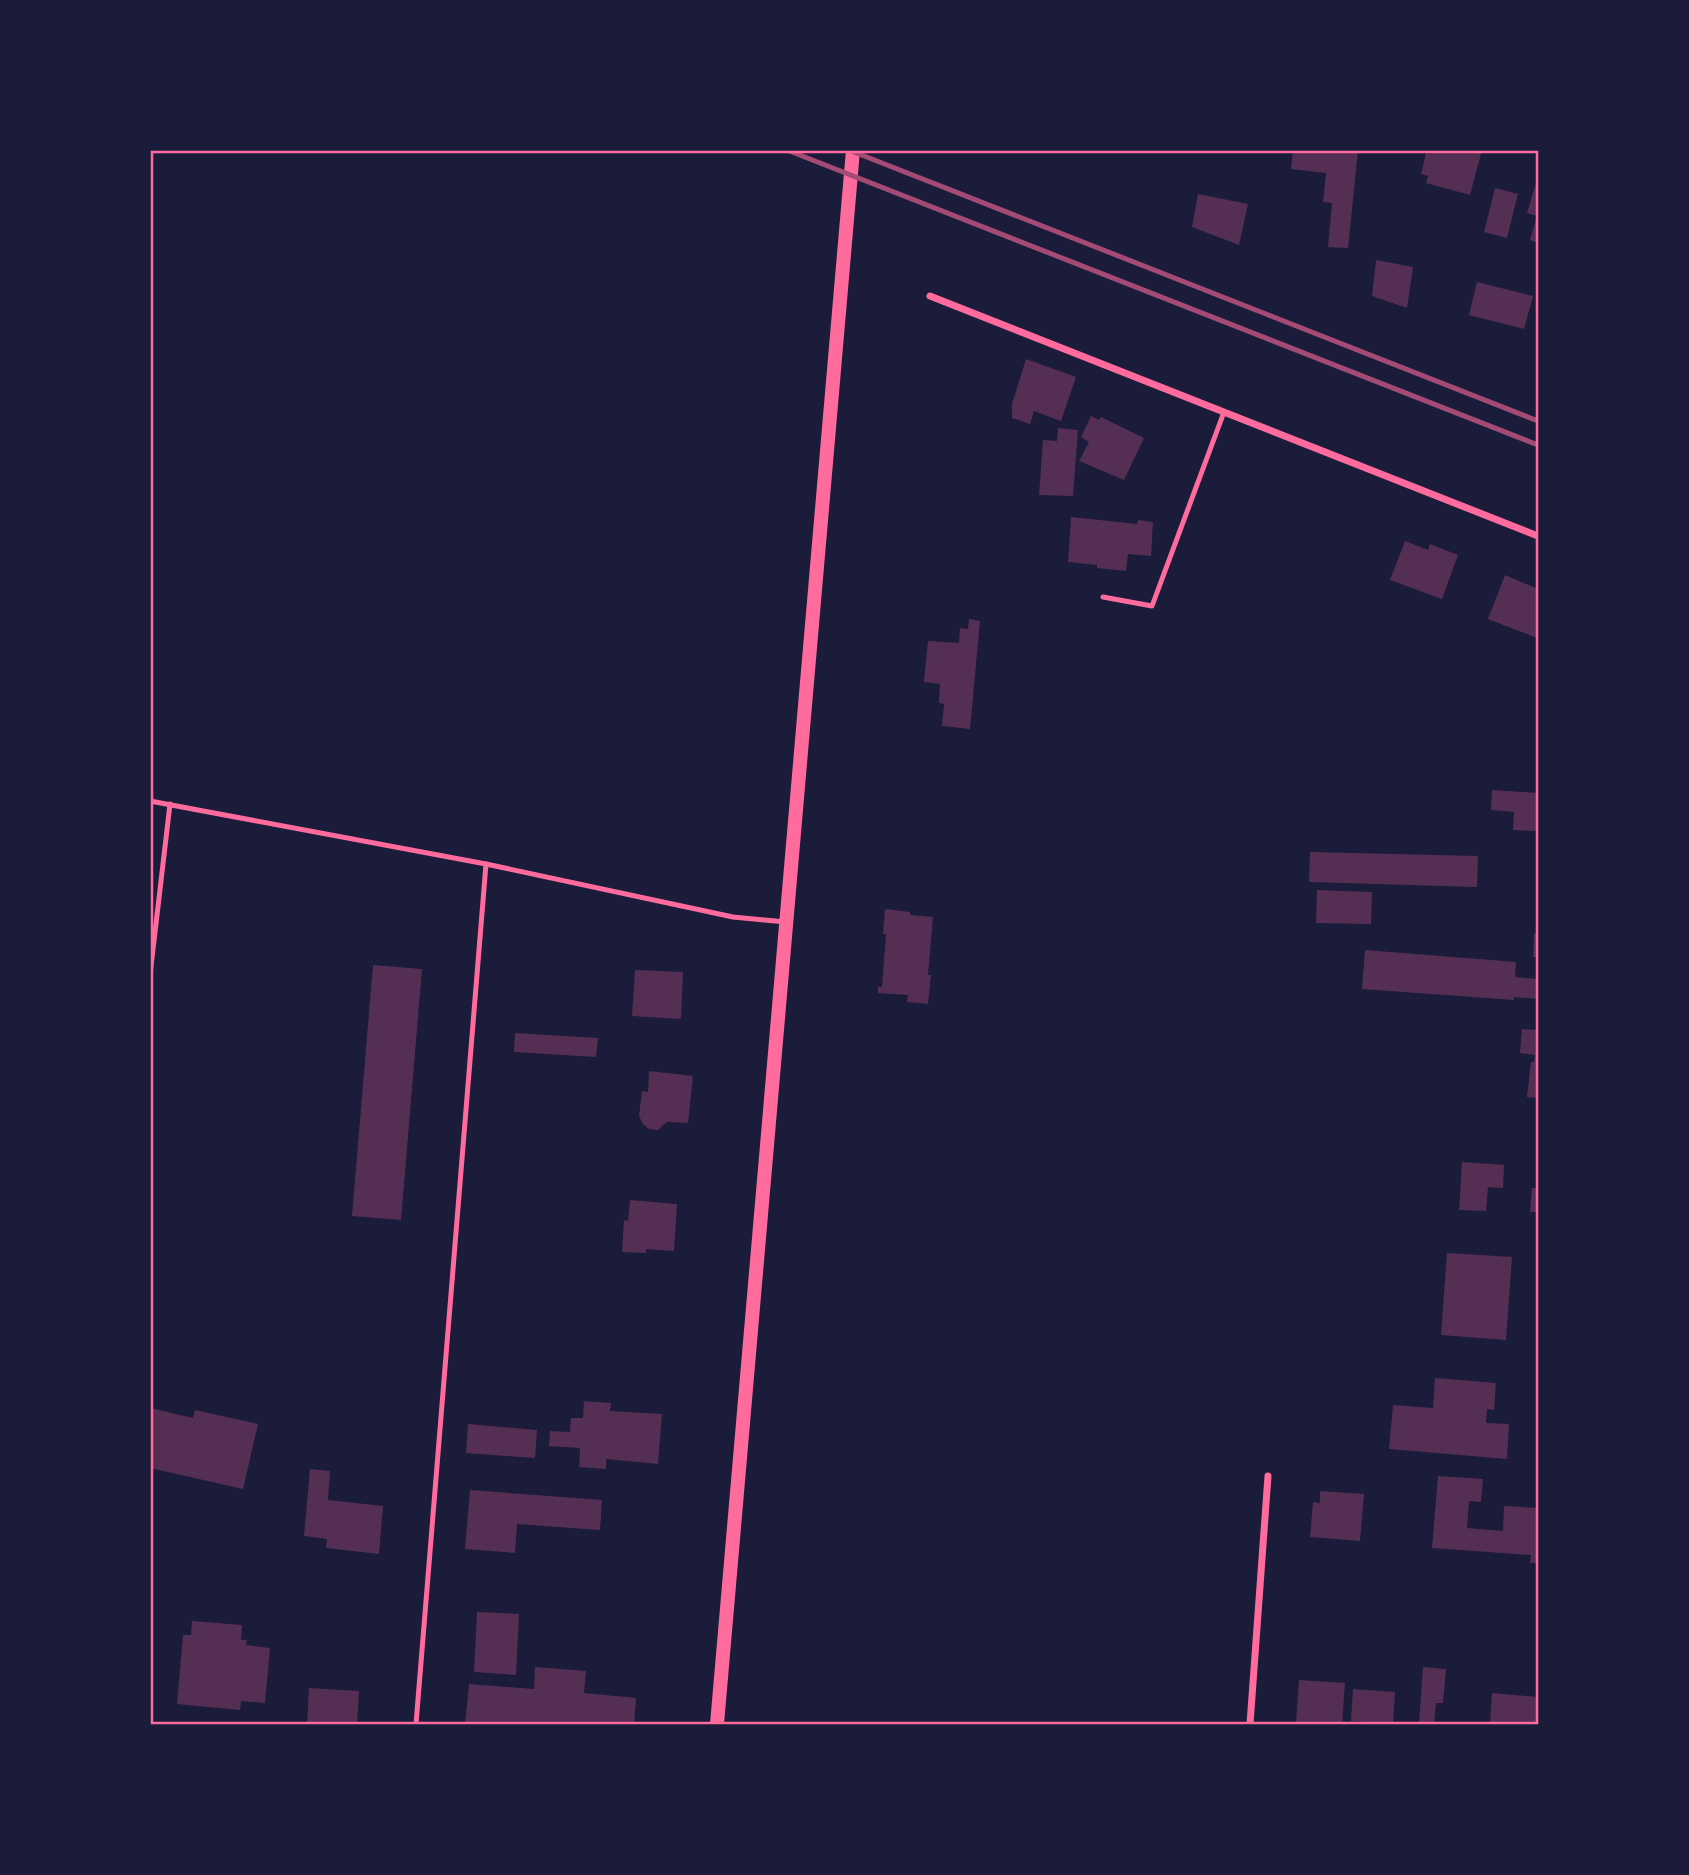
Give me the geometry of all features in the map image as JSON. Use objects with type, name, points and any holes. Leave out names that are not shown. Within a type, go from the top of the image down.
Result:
[{"type":"main road","points":[[717,1724],[853,150]]},
{"type":"street","points":[[930,296],[1538,536]]},
{"type":"street","points":[[1250,1724],[1268,1476]]},
{"type":"lane","points":[[1103,597],[1152,606],[1224,412]]},
{"type":"lane","points":[[150,801],[486,864],[733,917],[787,922]]},
{"type":"lane","points":[[150,975],[170,804]]},
{"type":"lane","points":[[416,1724],[486,864]]},
{"type":"building","points":[[1293,150],[1358,150],[1348,248],[1328,247],[1332,203],[1323,202],[1326,173],[1291,169]]},
{"type":"building","points":[[1434,150],[1482,150],[1470,195],[1426,183],[1428,176],[1421,174],[1426,153],[1433,154]]},
{"type":"building","points":[[1538,176],[1538,243],[1530,240],[1537,216],[1527,213]]},
{"type":"building","points":[[1495,188],[1518,194],[1507,238],[1484,232]]},
{"type":"building","points":[[1198,194],[1248,204],[1239,245],[1192,227]]},
{"type":"building","points":[[1376,260],[1413,267],[1407,308],[1372,296]]},
{"type":"building","points":[[1477,282],[1533,296],[1524,329],[1469,315]]},
{"type":"building","points":[[1026,359],[1076,377],[1061,421],[1034,411],[1030,424],[1012,418],[1012,404]]},
{"type":"building","points":[[1091,416],[1099,420],[1101,417],[1144,438],[1124,480],[1079,461],[1089,442],[1081,437]]},
{"type":"building","points":[[1058,428],[1078,430],[1073,496],[1039,495],[1043,440],[1057,441]]},
{"type":"building","points":[[1071,517],[1137,524],[1138,520],[1153,522],[1151,556],[1128,554],[1126,571],[1068,562]]},
{"type":"building","points":[[1405,541],[1428,550],[1430,544],[1458,555],[1442,599],[1390,580]]},
{"type":"building","points":[[1505,575],[1538,589],[1537,638],[1488,619]]},
{"type":"building","points":[[969,619],[980,621],[970,729],[942,726],[944,704],[939,703],[940,684],[924,682],[928,641],[959,643],[960,628],[968,629]]},
{"type":"building","points":[[1492,790],[1538,793],[1538,831],[1513,830],[1514,812],[1491,810]]},
{"type":"building","points":[[1310,852],[1478,856],[1477,887],[1309,882]]},
{"type":"building","points":[[1317,890],[1372,892],[1371,924],[1316,923]]},
{"type":"building","points":[[885,909],[933,917],[928,1004],[907,1002],[908,995],[878,993],[878,987],[882,987]]},
{"type":"building","points":[[1534,933],[1538,933],[1538,957],[1533,957]]},
{"type":"building","points":[[1365,950],[1516,962],[1515,977],[1538,979],[1538,999],[1514,997],[1514,1000],[1362,989]]},
{"type":"building","points":[[373,965],[422,969],[401,1220],[352,1216]]},
{"type":"building","points":[[635,970],[683,972],[681,1019],[632,1016]]},
{"type":"building","points":[[1522,1029],[1538,1030],[1538,1098],[1527,1097],[1531,1062],[1534,1062],[1535,1055],[1520,1053]]},
{"type":"building","points":[[515,1033],[598,1038],[596,1057],[514,1052]]},
{"type":"building","points":[[649,1071],[693,1076],[688,1123],[667,1122],[658,1130],[649,1129],[643,1124],[639,1116],[642,1091],[648,1092]]},
{"type":"building","points":[[1462,1162],[1504,1165],[1503,1188],[1488,1187],[1486,1211],[1459,1210]]},
{"type":"building","points":[[1532,1188],[1538,1188],[1538,1212],[1530,1212]]},
{"type":"building","points":[[630,1200],[677,1204],[674,1251],[646,1249],[646,1253],[622,1252],[624,1220],[628,1221]]},
{"type":"building","points":[[1447,1253],[1512,1257],[1506,1340],[1441,1335]]},
{"type":"building","points":[[1435,1378],[1496,1383],[1494,1410],[1487,1409],[1486,1423],[1509,1424],[1507,1459],[1389,1449],[1393,1405],[1433,1408]]},
{"type":"building","points":[[584,1401],[611,1403],[610,1411],[662,1414],[658,1464],[606,1459],[606,1469],[579,1467],[580,1448],[549,1446],[550,1431],[570,1432],[571,1418],[583,1418]]},
{"type":"building","points":[[150,1408],[193,1418],[195,1410],[258,1424],[243,1489],[150,1468]]},
{"type":"building","points":[[468,1424],[537,1430],[535,1458],[466,1453]]},
{"type":"building","points":[[310,1469],[330,1471],[328,1500],[383,1506],[379,1554],[326,1548],[327,1539],[304,1536]]},
{"type":"building","points":[[1438,1476],[1483,1479],[1481,1502],[1469,1501],[1467,1528],[1503,1531],[1504,1506],[1538,1508],[1538,1563],[1530,1563],[1531,1555],[1432,1548]]},
{"type":"building","points":[[470,1490],[602,1500],[600,1530],[517,1524],[515,1553],[465,1549]]},
{"type":"building","points":[[1320,1491],[1364,1494],[1360,1541],[1310,1537],[1313,1502],[1320,1503]]},
{"type":"building","points":[[477,1612],[519,1614],[516,1675],[474,1672]]},
{"type":"building","points":[[192,1621],[242,1625],[241,1640],[247,1640],[246,1645],[270,1648],[265,1703],[241,1701],[240,1710],[177,1704],[183,1635],[191,1635]]},
{"type":"building","points":[[535,1667],[586,1671],[584,1693],[636,1698],[634,1724],[465,1724],[469,1684],[534,1689]]},
{"type":"building","points":[[1423,1667],[1446,1669],[1443,1703],[1436,1703],[1434,1724],[1419,1724]]},
{"type":"building","points":[[1299,1680],[1345,1683],[1342,1724],[1296,1724]]},
{"type":"building","points":[[309,1688],[359,1691],[357,1724],[307,1724]]},
{"type":"building","points":[[1353,1689],[1395,1692],[1393,1724],[1351,1721]]},
{"type":"building","points":[[1492,1693],[1538,1697],[1538,1724],[1490,1724]]},
{"type":"railway","points":[[787,150],[1538,445]]},
{"type":"railway","points":[[849,150],[1538,421]]}]
